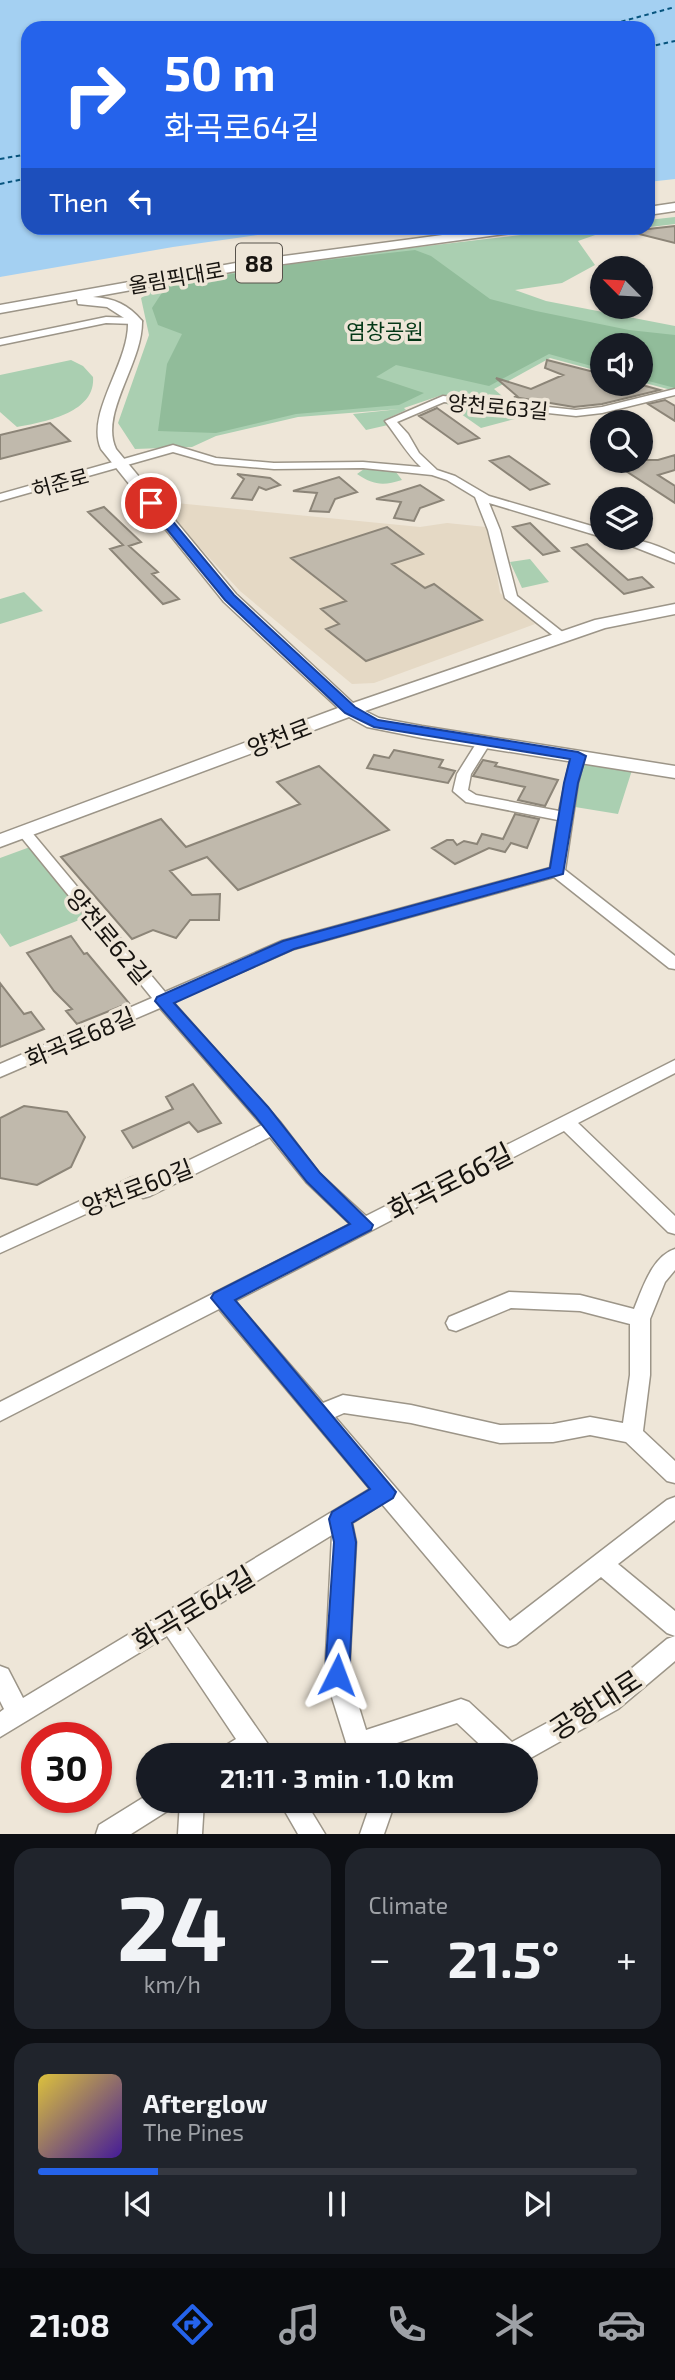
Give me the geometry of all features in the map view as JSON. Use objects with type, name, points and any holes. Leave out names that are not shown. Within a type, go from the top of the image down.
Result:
[{"type":"highway","points":[[655,201],[675,198]]},
{"type":"highway","points":[[655,210],[675,207]]},
{"type":"highway","name":"올림픽대로","points":[[0,301],[115,277],[400,235]]},
{"type":"highway","name":"올림픽대로","points":[[0,309],[247,265],[468,235]]},
{"type":"highway","points":[[0,315],[94,301],[107,302],[124,309],[135,321]]},
{"type":"main road","points":[[135,321],[136,330],[127,364],[104,425],[106,443],[121,466],[230,598],[350,710],[374,723],[675,772]]},
{"type":"main road","name":"양천로","points":[[0,841],[350,710],[560,637],[601,624],[675,609]]},
{"type":"street","points":[[0,342],[106,320],[135,321]]},
{"type":"street","name":"양천로63길","points":[[433,472],[414,455],[404,436],[390,421],[443,399],[576,413],[602,410],[675,392]]},
{"type":"street","name":"양천로63길","points":[[121,466],[136,458],[173,448],[215,461],[274,466],[363,464],[433,472],[451,478],[480,495],[590,529]]},
{"type":"street","name":"허준로","points":[[0,498],[121,466]]},
{"type":"street","points":[[480,495],[494,530],[511,598],[560,637]]},
{"type":"street","points":[[653,549],[675,559]]},
{"type":"street","points":[[484,742],[464,774],[460,791],[471,799],[566,817]]},
{"type":"street","points":[[578,756],[558,871],[675,964]]},
{"type":"street","name":"양천로62길","points":[[23,832],[163,1001],[274,1128],[313,1178],[364,1225]]},
{"type":"street","name":"화곡로68길","points":[[0,1071],[288,945],[558,871]]},
{"type":"street","name":"화곡로66길","points":[[0,1412],[675,1066]]},
{"type":"street","points":[[566,1122],[675,1227]]},
{"type":"street","name":"양천로60길","points":[[0,1246],[137,1183],[143,1191],[274,1128]]},
{"type":"street","points":[[632,1434],[640,1375],[640,1319],[657,1278],[675,1256]]},
{"type":"street","points":[[221,1298],[508,1636],[675,1507]]},
{"type":"street","points":[[456,1323],[509,1300],[580,1303],[640,1319]]},
{"type":"street","points":[[319,1414],[343,1404],[411,1414],[500,1434],[552,1433],[590,1426],[632,1434],[675,1474]]},
{"type":"street","name":"화곡로64길","points":[[10,1720],[385,1492]]},
{"type":"street","points":[[340,1519],[345,1542],[337,1675],[358,1743]]},
{"type":"street","points":[[602,1564],[675,1625]]},
{"type":"street","points":[[170,1622],[243,1743]]},
{"type":"street","name":"공항대로","points":[[532,1743],[610,1701],[675,1647]]},
{"type":"street","points":[[0,1677],[10,1720]]},
{"type":"street","name":"공항대로","points":[[378,1743],[461,1710],[497,1743]]},
{"type":"street","points":[[108,1834],[141,1813]]},
{"type":"street","points":[[190,1834],[191,1813]]},
{"type":"street","points":[[298,1813],[313,1834]]},
{"type":"street","points":[[372,1834],[379,1813]]},
{"type":"shaded area","points":[[166,502],[420,527],[447,523],[486,527],[490,532],[500,593],[535,624],[374,683],[352,684],[240,591],[180,526]]},
{"type":"green space","points":[[675,217],[675,224],[655,226],[655,219]]},
{"type":"green space","name":"염창공원","points":[[521,235],[595,235],[578,241],[590,258],[590,268],[562,283],[515,290],[546,301],[590,310],[590,319],[639,319],[675,326],[675,391],[653,385],[653,333],[590,333],[590,369],[550,358],[494,389],[509,402],[442,395],[404,408],[406,410],[384,420],[388,425],[366,430],[353,414],[400,409],[298,417],[216,436],[192,447],[135,449],[118,423],[149,335],[141,298],[163,284],[290,262]]},
{"type":"green space","name":"염창공원","points":[[415,250],[431,256],[490,299],[629,330],[675,335],[675,388],[653,382],[653,333],[590,333],[590,366],[549,354],[489,386],[396,365],[376,377],[424,393],[399,405],[296,414],[216,433],[158,431],[167,364],[182,334],[158,325],[152,308],[167,285],[292,264]]},
{"type":"green space","points":[[71,360],[83,366],[93,377],[92,389],[77,407],[54,418],[17,427],[0,412],[0,375]]},
{"type":"green space","points":[[444,402],[520,411],[526,416],[481,428]]},
{"type":"green space","points":[[364,469],[396,472],[402,480],[384,484],[373,482],[357,474]]},
{"type":"green space","points":[[530,559],[549,582],[522,588],[510,562]]},
{"type":"green space","points":[[24,592],[43,611],[0,624],[0,599]]},
{"type":"green space","points":[[579,758],[633,767],[618,814],[569,806]]},
{"type":"green space","points":[[30,847],[87,917],[10,947],[0,933],[0,858]]},
{"type":"water","points":[[0,0],[675,0],[675,179],[655,181],[655,21],[21,21],[21,235],[258,235],[0,277]]},
{"type":"building","points":[[675,226],[675,243],[643,235],[655,235],[655,228]]},
{"type":"building","points":[[547,360],[590,371],[590,396],[635,396],[574,407],[514,397],[517,396],[496,378],[531,389],[563,375],[545,368]]},
{"type":"building","points":[[665,400],[675,406],[675,421],[648,404]]},
{"type":"building","points":[[437,408],[479,438],[458,444],[419,416]]},
{"type":"building","points":[[50,423],[70,441],[0,459],[0,435]]},
{"type":"building","points":[[675,455],[675,470],[658,475],[675,486],[675,503],[629,473],[653,473],[653,460]]},
{"type":"building","points":[[509,456],[549,484],[530,490],[490,461]]},
{"type":"building","points":[[237,474],[270,478],[280,485],[266,490],[259,487],[252,500],[232,498],[244,479]]},
{"type":"building","points":[[339,477],[357,492],[335,499],[329,512],[310,511],[317,493],[293,491]]},
{"type":"building","points":[[420,485],[443,500],[420,508],[414,521],[394,518],[401,502],[376,499]]},
{"type":"building","points":[[104,507],[141,542],[129,546],[158,572],[152,574],[179,599],[163,604],[110,549],[123,545],[88,512]]},
{"type":"building","points":[[530,523],[559,551],[543,555],[513,527]]},
{"type":"building","points":[[387,527],[423,554],[392,564],[425,588],[434,584],[482,620],[366,661],[326,629],[339,624],[321,609],[346,601],[291,558]]},
{"type":"building","points":[[587,544],[590,550],[594,550],[628,580],[642,577],[653,587],[624,594],[572,548]]},
{"type":"building","points":[[394,750],[443,760],[439,767],[455,771],[448,783],[367,768],[374,755],[389,758]]},
{"type":"building","points":[[483,760],[497,763],[495,766],[558,780],[545,806],[518,800],[525,787],[473,776]]},
{"type":"building","points":[[319,766],[389,830],[238,890],[207,857],[170,871],[192,895],[220,894],[219,920],[190,920],[176,938],[153,930],[132,939],[61,857],[161,819],[186,847],[300,804],[277,782]]},
{"type":"building","points":[[515,814],[539,819],[527,848],[511,843],[505,852],[489,848],[455,864],[432,848],[447,840],[453,840],[457,845],[464,841],[477,844],[482,834],[503,839]]},
{"type":"building","points":[[71,936],[129,1003],[77,1024],[66,1011],[72,1009],[54,991],[27,953]]},
{"type":"building","points":[[0,983],[24,1014],[31,1012],[44,1029],[0,1047]]},
{"type":"building","points":[[193,1084],[221,1123],[198,1132],[189,1122],[133,1148],[122,1131],[173,1109],[166,1097]]},
{"type":"building","points":[[24,1106],[67,1112],[85,1137],[71,1167],[37,1185],[0,1178],[0,1118]]},
{"type":"ferry route","points":[[624,21],[675,7]]},
{"type":"ferry route","points":[[655,45],[675,41]]},
{"type":"ferry route","points":[[0,159],[21,155]]},
{"type":"ferry route","points":[[0,184],[21,180]]},
{"type":"route","points":[[151,503],[230,598],[350,710],[374,723],[422,733],[578,756],[571,783],[558,871],[288,945],[163,1001],[261,1112],[313,1178],[364,1225],[221,1298],[385,1492],[340,1519],[345,1542],[337,1675]]}]
